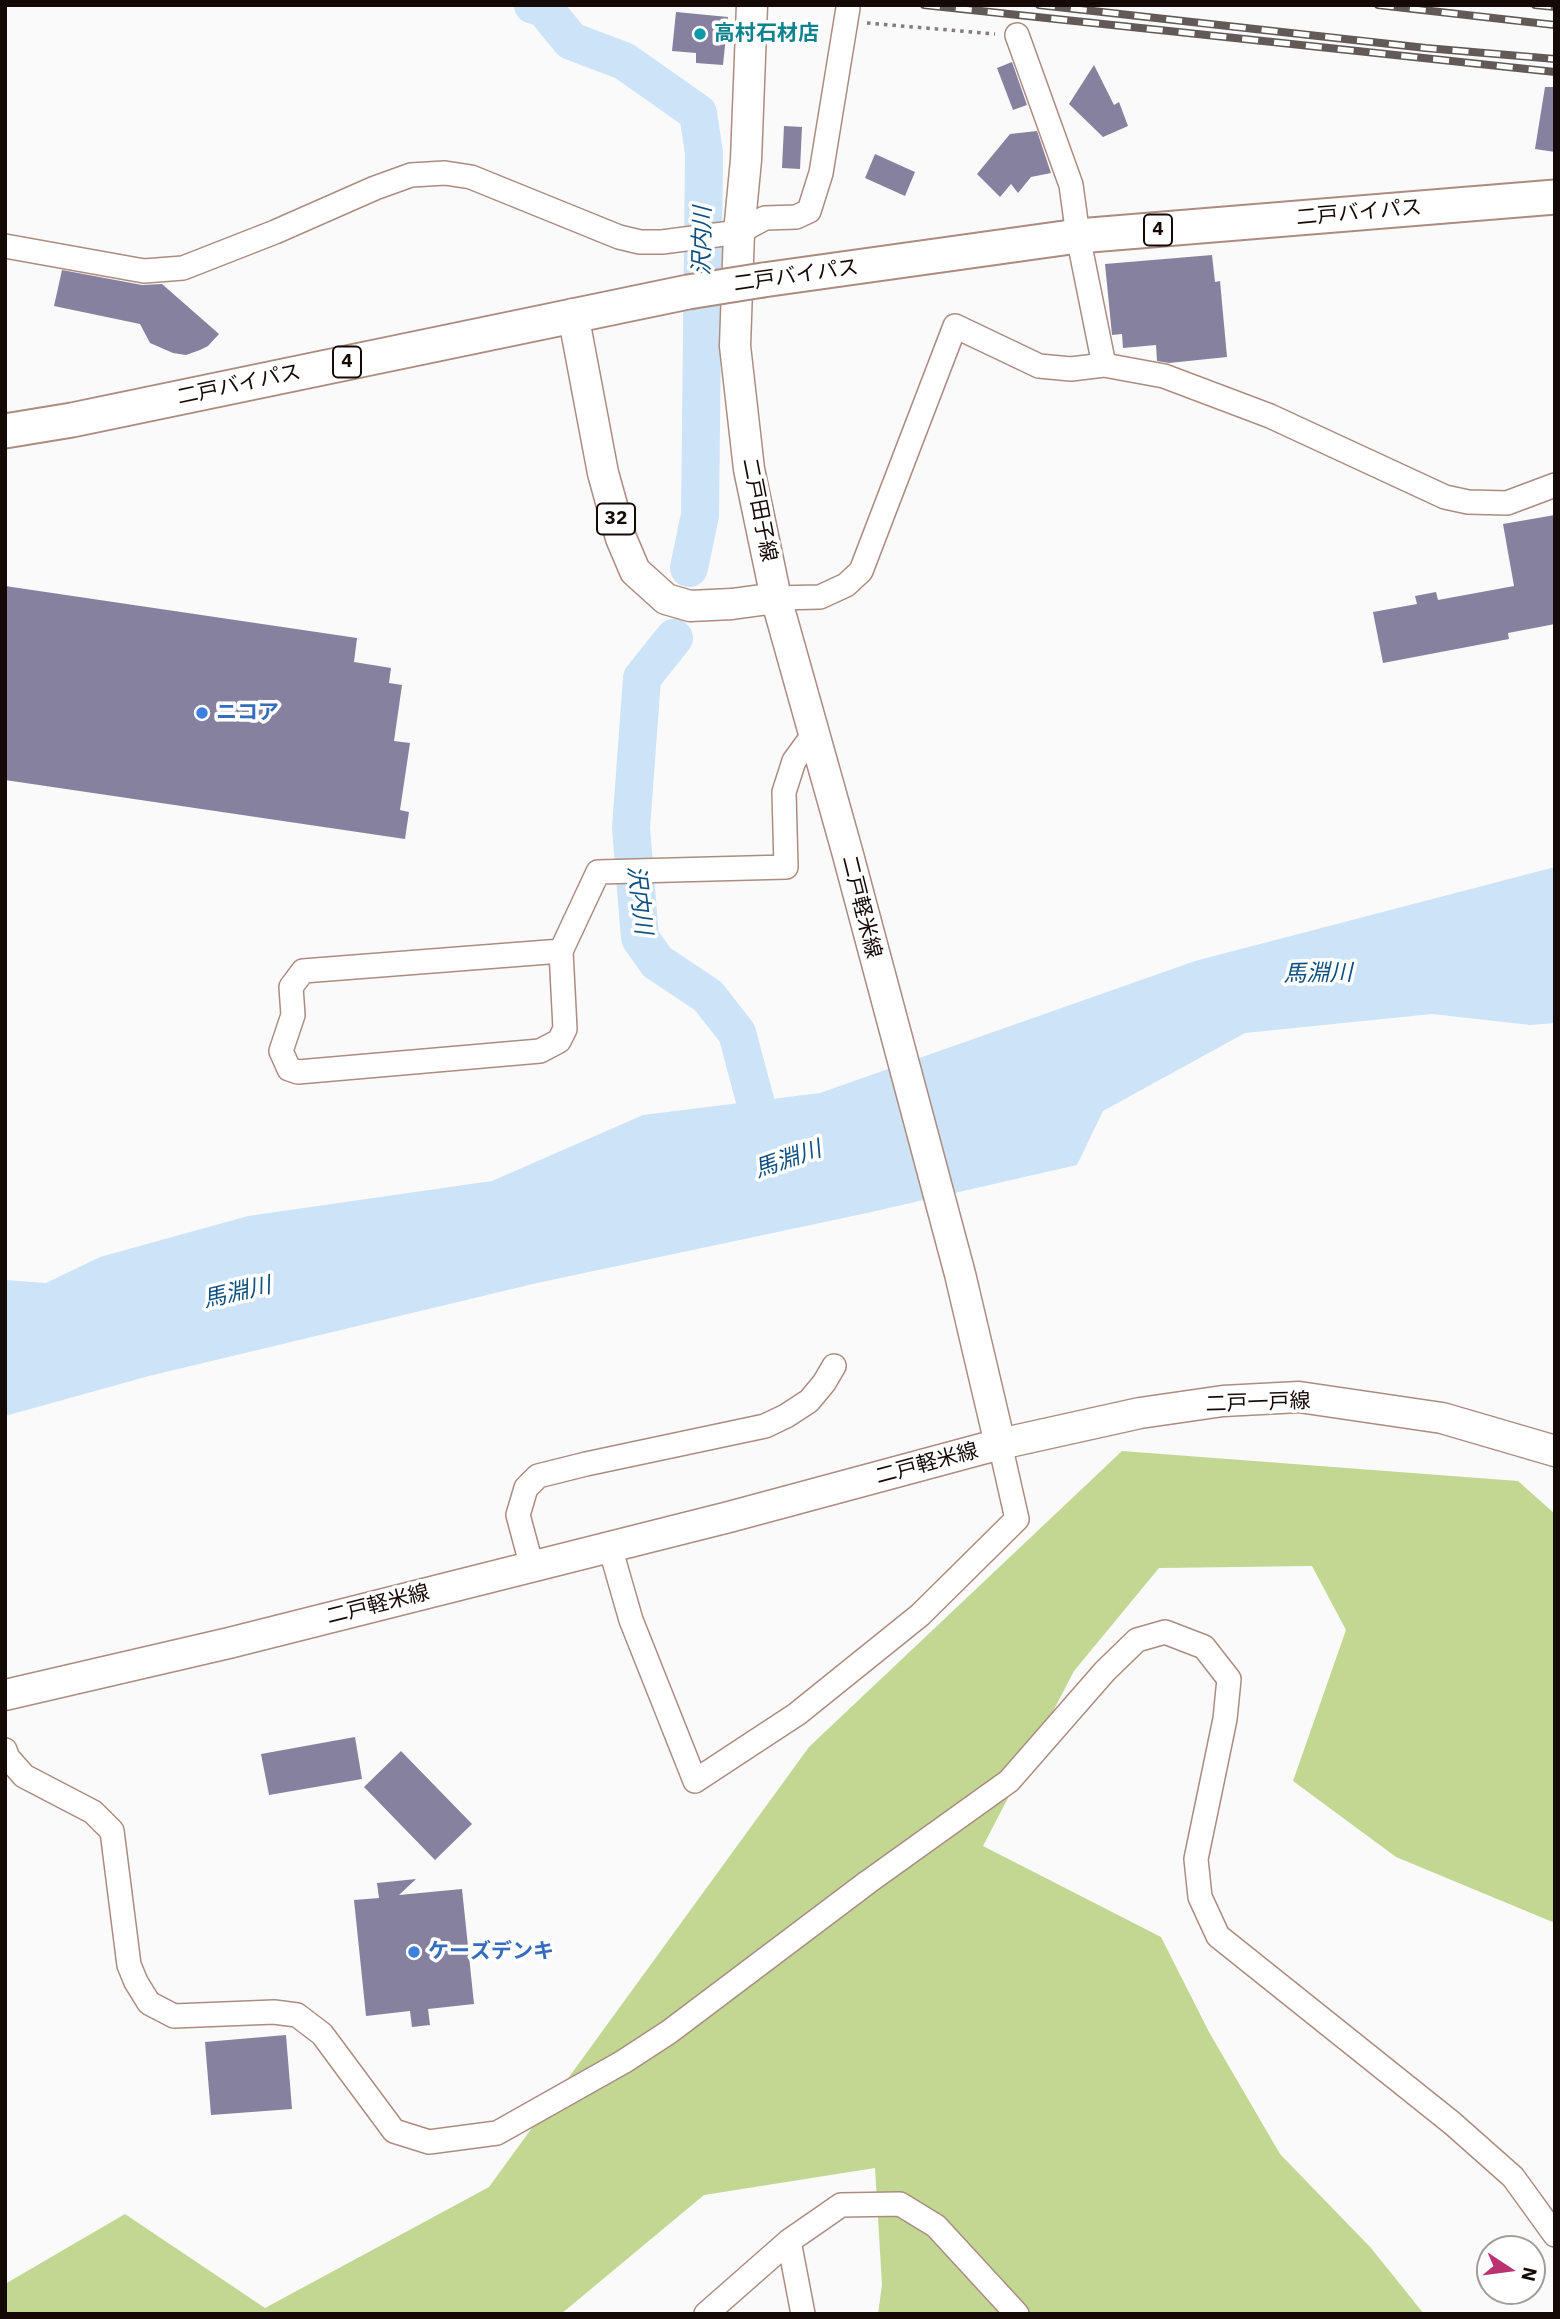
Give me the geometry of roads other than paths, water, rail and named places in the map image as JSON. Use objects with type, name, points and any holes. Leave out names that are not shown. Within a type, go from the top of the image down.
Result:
[{"type":"highway","name":"二戸バイパス","points":[[5,431],[72,420],[573,314],[763,279],[1078,236],[1555,197]]},
{"type":"main road","name":"二戸田子線","points":[[752,5],[746,160],[738,232],[735,346],[749,469],[776,598]]},
{"type":"main road","name":"32","points":[[573,314],[603,473],[621,538],[635,571],[666,599],[691,606],[776,598]]},
{"type":"main road","name":"二戸軽米線","points":[[5,1695],[229,1643],[532,1567],[1000,1444],[960,1274],[776,598]]},
{"type":"main road","name":"二戸一戸線","points":[[1000,1444],[1140,1413],[1223,1401],[1299,1398],[1442,1418],[1555,1451]]},
{"type":"street","points":[[5,246],[144,271],[183,268],[275,232],[375,188],[411,175],[445,173],[471,177],[619,237],[640,242],[662,242],[738,232],[765,218],[796,217],[809,211],[821,173],[847,15]]},
{"type":"street","points":[[1017,35],[1071,185],[1078,236],[1104,365]]},
{"type":"street","points":[[776,598],[820,597],[846,585],[861,571],[955,326],[1039,366],[1071,369],[1104,365],[1164,376],[1258,412],[1445,497],[1468,502],[1507,503],[1555,485]]},
{"type":"street","points":[[561,951],[303,971],[291,987],[293,1014],[281,1051],[289,1069],[298,1072],[540,1051],[559,1041],[565,1029],[561,951],[598,872],[786,867],[784,792],[794,761],[814,735]]},
{"type":"street","points":[[532,1567],[518,1516],[526,1488],[538,1476],[765,1426],[808,1401],[824,1383],[834,1366]]},
{"type":"street","points":[[610,1547],[631,1620],[695,1782],[797,1714],[920,1615],[1017,1519],[1000,1444]]},
{"type":"street","points":[[5,1750],[8,1758],[24,1776],[93,1812],[112,1831],[129,1965],[149,2003],[174,2016],[274,2012],[297,2015],[323,2034],[394,2131],[429,2142],[497,2133],[623,2062],[669,2032],[868,1882],[1009,1781],[1105,1671],[1137,1640],[1165,1632],[1204,1647],[1229,1679],[1225,1719],[1196,1859],[1200,1898],[1218,1936],[1452,2123],[1513,2177],[1555,2235]]},
{"type":"street","points":[[706,2314],[789,2241],[841,2205],[900,2204],[936,2226],[1017,2314]]},
{"type":"street","points":[[789,2241],[803,2314]]},
{"type":"water","name":"馬淵川","points":[[1555,867],[1555,1023],[1530,1025],[1432,1014],[1245,1033],[1103,1111],[1077,1165],[537,1283],[149,1376],[5,1416],[5,1280],[46,1283],[100,1257],[248,1216],[492,1181],[643,1115],[820,1093],[1195,961]]},
{"type":"waterway","name":"沢内川","points":[[533,5],[544,8],[571,41],[624,61],[698,113],[704,153],[700,515],[689,568]]},
{"type":"waterway","name":"沢内川","points":[[674,638],[642,678],[631,828],[640,938],[657,962],[708,996],[737,1033],[769,1153]]},
{"type":"railway","points":[[924,5],[1555,72]]},
{"type":"railway","points":[[1039,5],[1426,48],[1555,59]]},
{"type":"railway","points":[[1378,5],[1555,25]]},
{"type":"railway","points":[[1535,5],[1555,7]]},
{"type":"place","name":"高村石材店","points":[[700,34]]},
{"type":"place","name":"ニコア","points":[[202,713]]},
{"type":"place","name":"ケーズデンキ","points":[[414,1952]]}]
